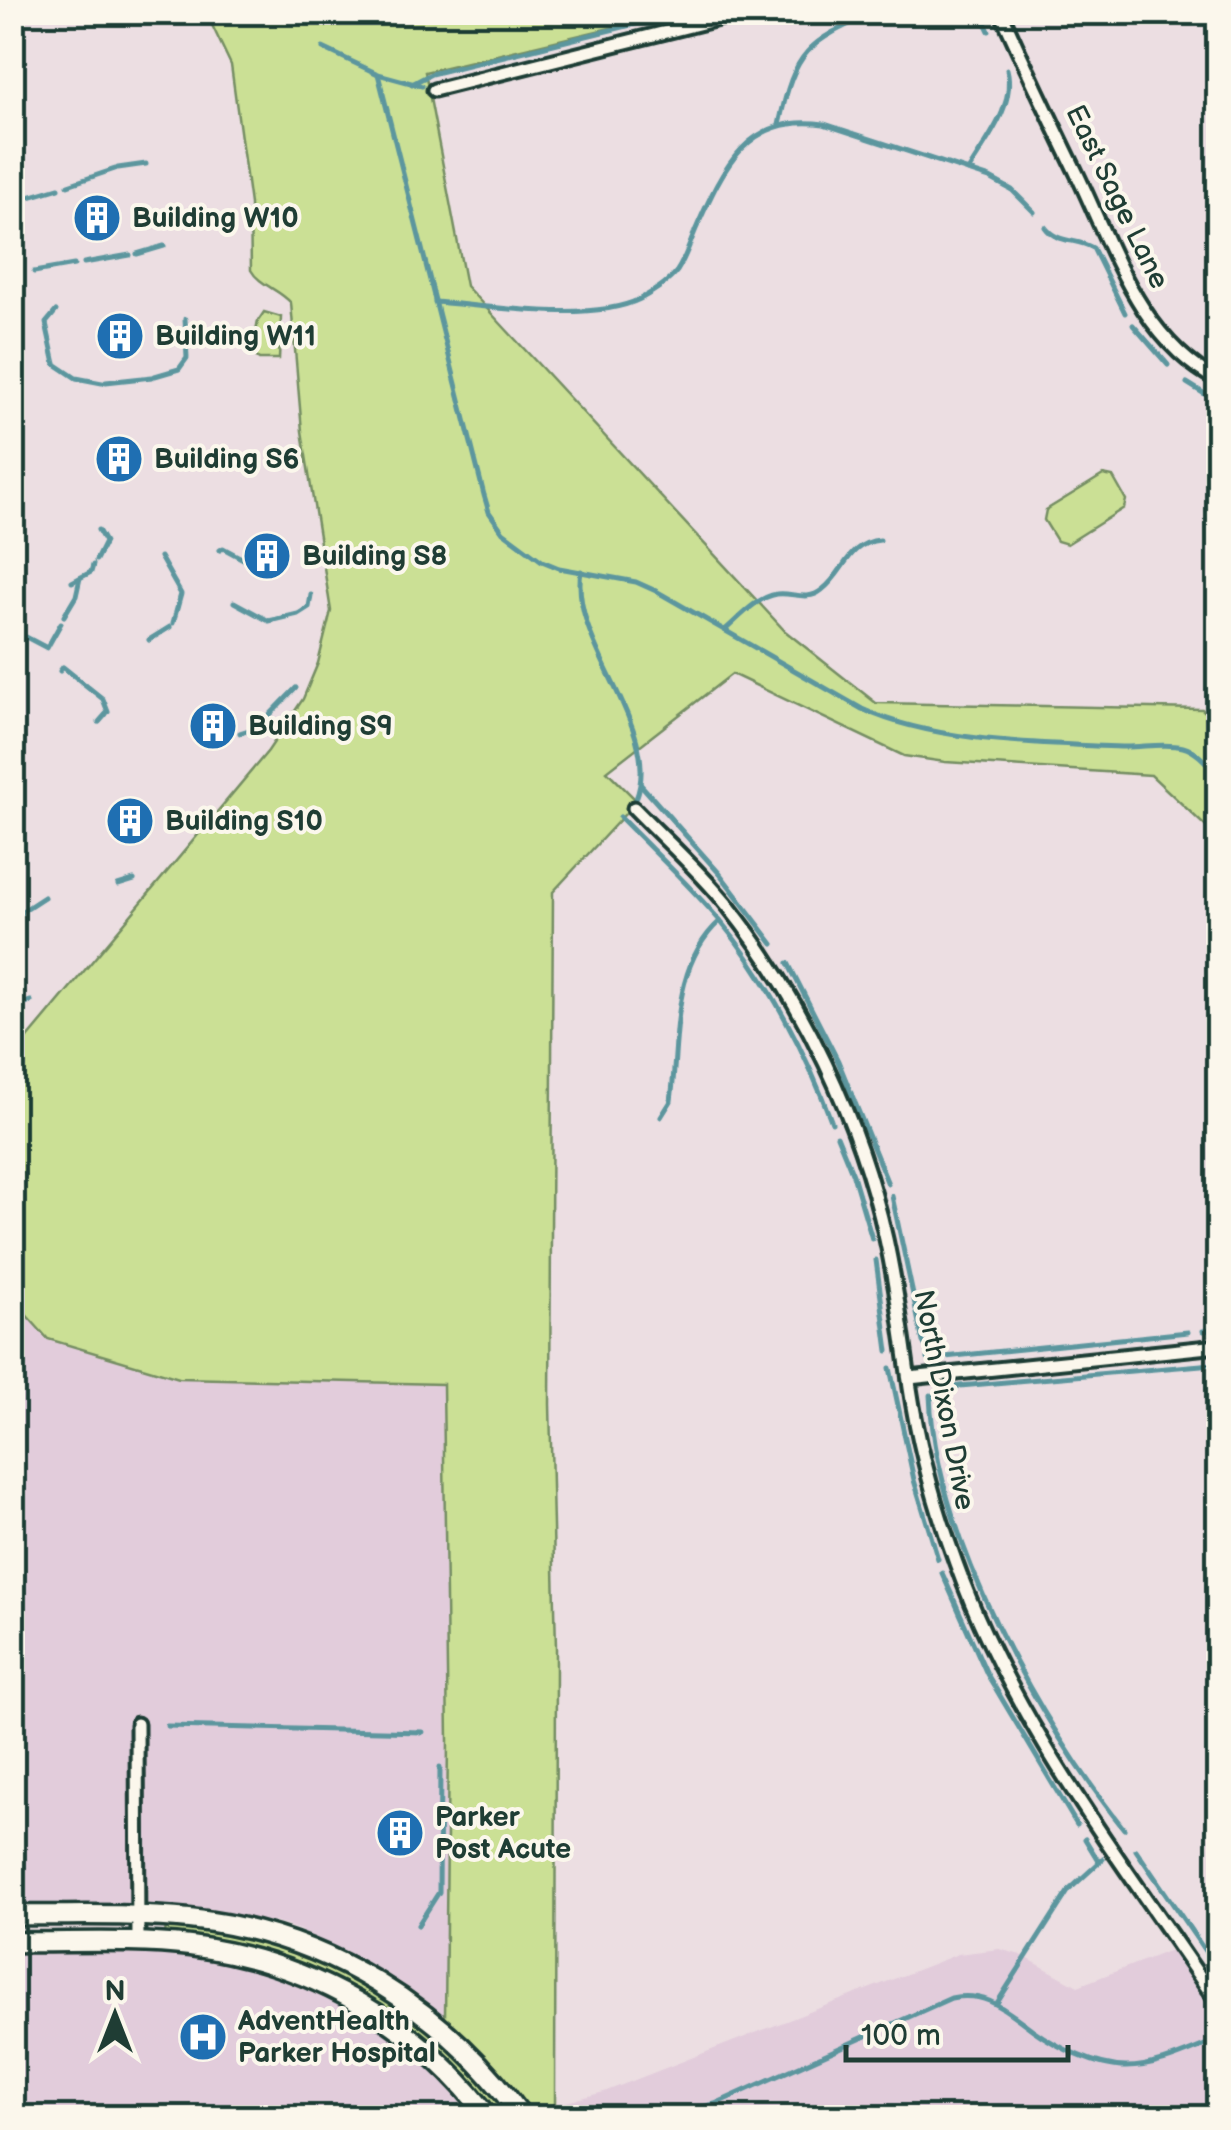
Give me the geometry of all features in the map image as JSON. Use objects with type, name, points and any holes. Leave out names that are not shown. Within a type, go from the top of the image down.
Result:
[{"type":"main road","points":[[12,1915],[188,1919],[249,1929],[306,1947],[357,1970],[405,1999],[445,2031],[493,2080],[522,2118]]},
{"type":"main road","points":[[12,1942],[138,1944],[228,1952],[325,1984],[405,2032],[450,2072],[489,2118]]},
{"type":"street","points":[[434,90],[746,12]]},
{"type":"street","name":"East Sage Lane","points":[[1001,12],[1139,302],[1172,346],[1218,380]]},
{"type":"street","name":"North Dixon Drive","points":[[634,808],[732,911],[788,996],[822,1060],[880,1213],[935,1500],[969,1597],[996,1657],[1037,1731],[1218,2004]]},
{"type":"street","points":[[909,1378],[1218,1346]]},
{"type":"street","points":[[137,1724],[138,1944]]},
{"type":"shaded area","points":[[12,1300],[25,1316],[179,1378],[443,1383],[448,1740],[445,2019],[365,1965],[308,1938],[300,1930],[274,1922],[157,1906],[13,1905]]},
{"type":"shaded area","points":[[999,1949],[1021,1955],[1078,1986],[1171,1950],[1218,2021],[1218,2117],[545,2118],[540,2109],[604,2092],[958,1954]]},
{"type":"shaded area","name":"AdventHealth Parker Hospital","points":[[13,1952],[177,1955],[225,1961],[270,1973],[333,1999],[387,2031],[437,2073],[478,2118],[13,2118]]},
{"type":"green space","points":[[218,13],[673,13],[425,72],[466,286],[785,631],[876,703],[1202,709],[1218,726],[1218,838],[1151,775],[904,756],[732,674],[607,771],[637,801],[553,892],[550,1404],[556,1648],[555,2105],[540,2109],[545,2117],[533,2117],[497,2069],[445,2019],[448,1740],[443,1384],[179,1378],[48,1339],[13,1300],[13,1056],[268,751],[303,699],[318,663],[331,611],[302,431],[291,303],[251,270],[250,204],[231,65],[212,25]]},
{"type":"green space","points":[[264,312],[281,317],[279,359],[259,359],[252,353],[258,321]]},
{"type":"green space","points":[[1103,475],[1113,477],[1126,500],[1124,508],[1067,544],[1057,541],[1044,520],[1046,510]]},
{"type":"green space","points":[[166,1925],[217,1932],[267,1945],[360,1984],[442,2041],[512,2117],[500,2117],[432,2046],[352,1990],[308,1968],[262,1952],[165,1935]]},
{"type":"waterway","points":[[412,84],[431,74],[684,12]]},
{"type":"waterway","points":[[779,125],[791,80],[808,52],[834,32],[875,12]]},
{"type":"waterway","points":[[980,12],[989,31]]},
{"type":"waterway","points":[[323,48],[378,74],[422,86]]},
{"type":"waterway","points":[[968,171],[1003,109],[1009,83],[1007,69]]},
{"type":"waterway","points":[[378,74],[484,495],[489,512],[503,532],[542,561],[559,568],[636,582],[656,591],[862,709],[891,720],[989,739],[1183,747],[1218,776]]},
{"type":"waterway","points":[[435,302],[568,312],[620,306],[640,299],[677,271],[717,185],[741,150],[775,127],[798,123],[824,124],[990,178],[1012,190],[1034,212]]},
{"type":"waterway","points":[[118,168],[146,164]]},
{"type":"waterway","points":[[68,185],[115,169]]},
{"type":"waterway","points":[[12,202],[59,188]]},
{"type":"waterway","points":[[1045,227],[1055,236],[1093,248],[1125,313]]},
{"type":"waterway","points":[[137,254],[164,246]]},
{"type":"waterway","points":[[84,263],[130,255]]},
{"type":"waterway","points":[[34,272],[74,265]]},
{"type":"waterway","points":[[56,311],[46,323],[55,364],[76,378],[102,383]]},
{"type":"waterway","points":[[155,376],[179,369],[187,358],[185,319]]},
{"type":"waterway","points":[[1133,325],[1168,365]]},
{"type":"waterway","points":[[106,382],[152,377]]},
{"type":"waterway","points":[[1187,383],[1208,396]]},
{"type":"waterway","points":[[96,560],[105,542],[98,530]]},
{"type":"waterway","points":[[725,630],[749,608],[770,596],[816,594],[860,547],[880,540]]},
{"type":"waterway","points":[[220,550],[247,561]]},
{"type":"waterway","points":[[160,557],[181,594],[173,623]]},
{"type":"waterway","points":[[72,582],[91,572],[93,565]]},
{"type":"waterway","points":[[581,571],[581,599],[588,628],[638,744],[641,772],[636,799]]},
{"type":"waterway","points":[[64,616],[76,596],[80,578]]},
{"type":"waterway","points":[[234,602],[269,621],[298,614],[309,607],[311,595]]},
{"type":"waterway","points":[[26,637],[47,648],[61,623]]},
{"type":"waterway","points":[[149,640],[170,627]]},
{"type":"waterway","points":[[60,671],[63,667],[103,699],[108,712]]},
{"type":"waterway","points":[[261,724],[296,688]]},
{"type":"waterway","points":[[99,722],[106,714]]},
{"type":"waterway","points":[[240,733],[259,727]]},
{"type":"waterway","points":[[641,785],[720,874],[773,944]]},
{"type":"waterway","points":[[620,817],[709,908],[755,968],[811,1070],[832,1123]]},
{"type":"waterway","points":[[118,885],[134,880]]},
{"type":"waterway","points":[[24,910],[44,897]]},
{"type":"waterway","points":[[14,934],[14,920],[21,914]]},
{"type":"waterway","points":[[661,1117],[671,1101],[685,981],[704,939],[720,921]]},
{"type":"waterway","points":[[788,963],[838,1061],[888,1184]]},
{"type":"waterway","points":[[12,1007],[31,1001]]},
{"type":"waterway","points":[[837,1136],[872,1239]]},
{"type":"waterway","points":[[892,1196],[923,1342],[929,1352],[927,1359]]},
{"type":"waterway","points":[[876,1260],[888,1351]]},
{"type":"waterway","points":[[1203,1331],[1218,1329]]},
{"type":"waterway","points":[[929,1352],[945,1357],[1188,1332]]},
{"type":"waterway","points":[[932,1398],[938,1390],[960,1386],[1213,1364]]},
{"type":"waterway","points":[[890,1368],[914,1480],[938,1559]]},
{"type":"waterway","points":[[930,1395],[936,1449],[950,1507],[997,1624],[1058,1735],[1124,1829]]},
{"type":"waterway","points":[[942,1573],[987,1674],[1077,1825]]},
{"type":"waterway","points":[[167,1726],[423,1732]]},
{"type":"waterway","points":[[418,1925],[439,1892],[440,1767]]},
{"type":"waterway","points":[[1085,1839],[1099,1862]]},
{"type":"waterway","points":[[1136,1850],[1218,1970]]},
{"type":"waterway","points":[[997,2003],[1069,1890],[1103,1859]]},
{"type":"waterway","points":[[617,2118],[643,2109],[715,2104],[951,1998],[986,2000],[1065,2049],[1114,2066],[1160,2062],[1215,2041]]},
{"type":"place","name":"Building W10","points":[[97,218]]},
{"type":"place","name":"Building W11","points":[[120,336]]},
{"type":"place","name":"Building S6","points":[[119,459]]},
{"type":"place","name":"Building S8","points":[[267,556]]},
{"type":"place","name":"Building S9","points":[[213,726]]},
{"type":"place","name":"Building S10","points":[[130,821]]},
{"type":"place","name":"Parker Post Acute","points":[[400,1833]]},
{"type":"place","name":"AdventHealth Parker Hospital","points":[[203,2037]]}]
